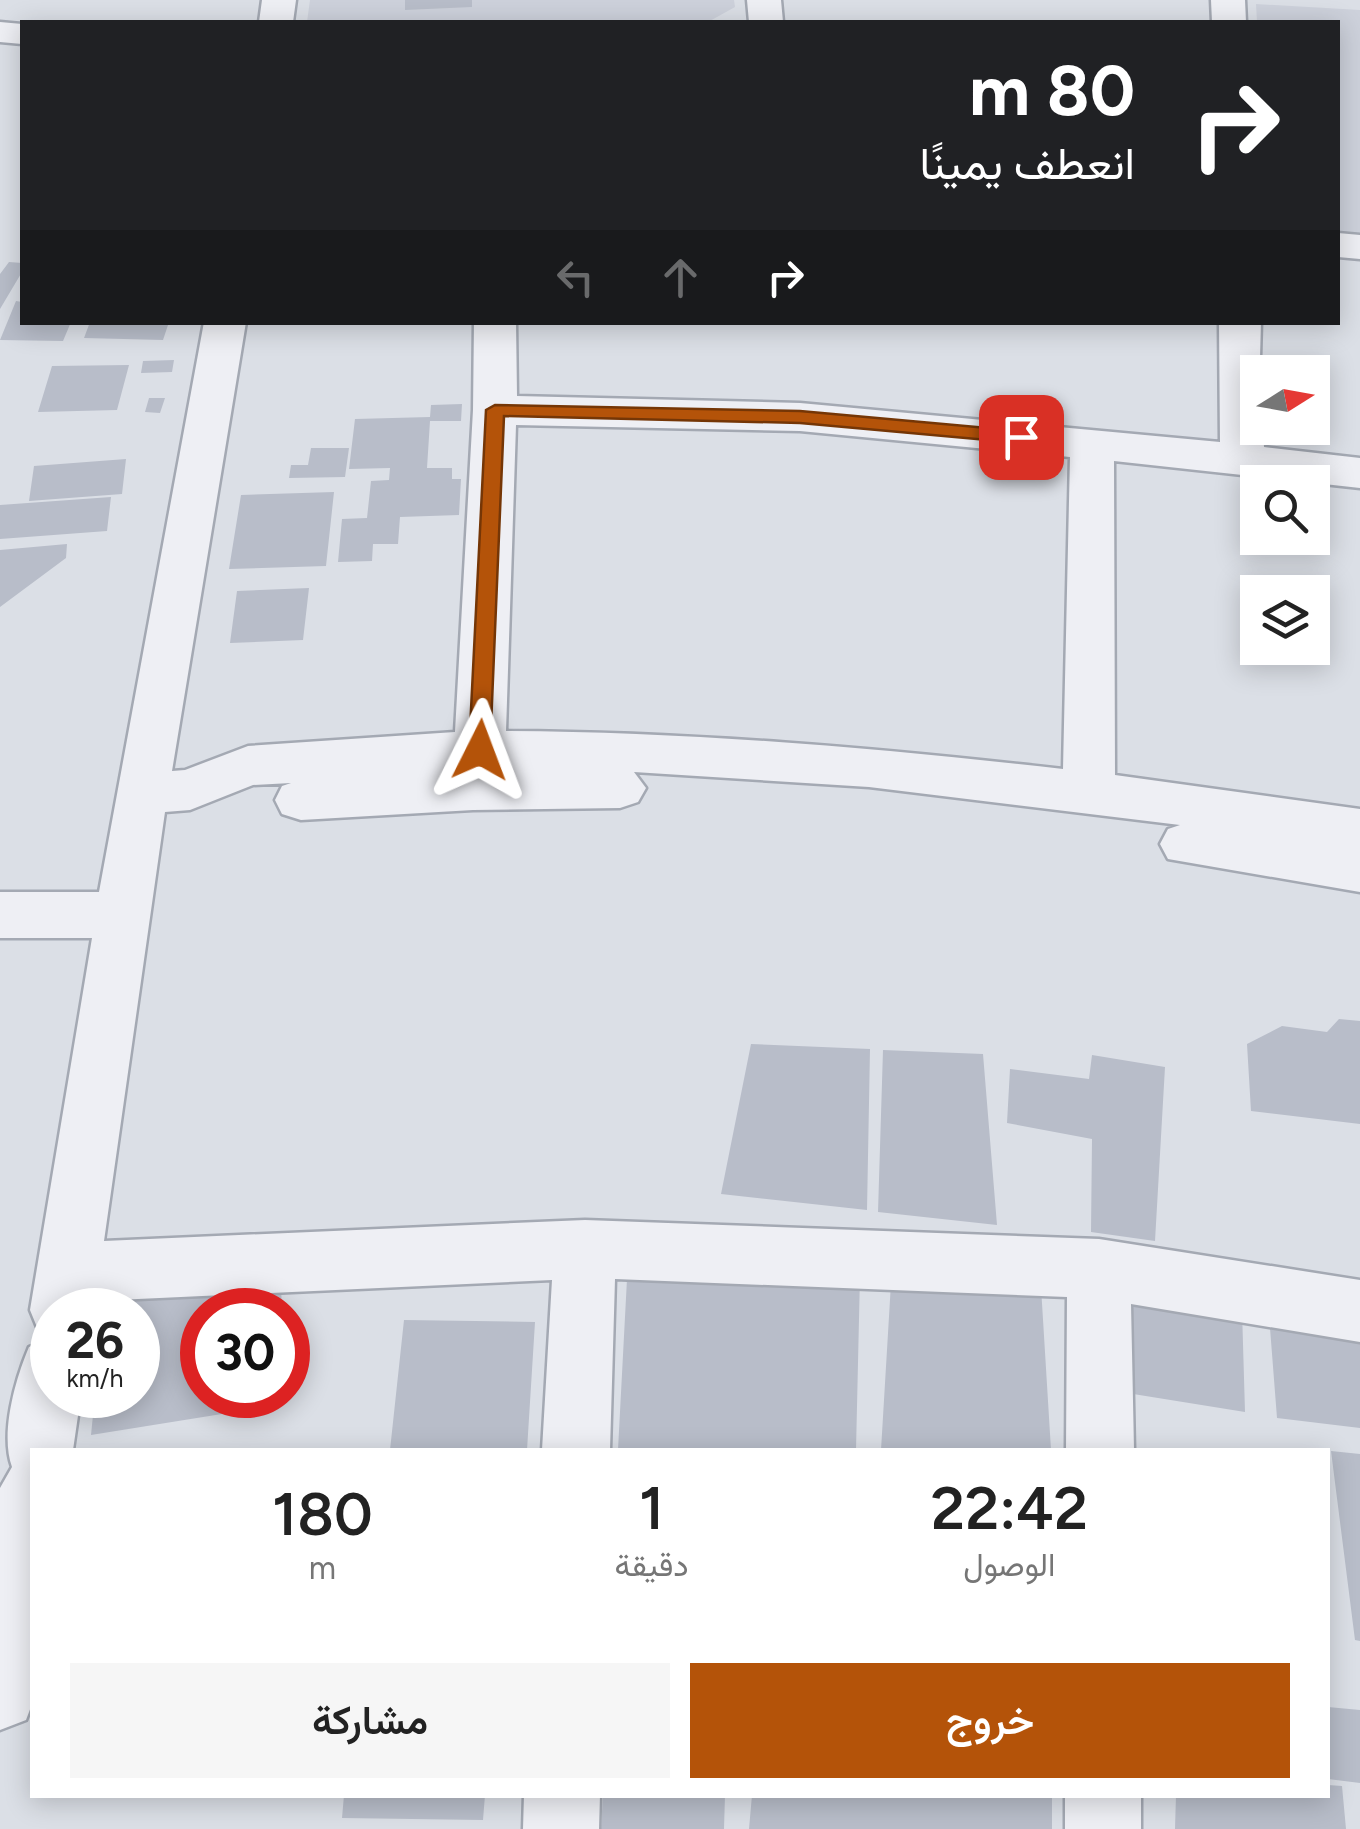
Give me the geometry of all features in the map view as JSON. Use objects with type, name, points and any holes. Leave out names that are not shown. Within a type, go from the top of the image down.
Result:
[{"type":"street","points":[[65,1288],[124,915],[166,792],[225,325]]},
{"type":"street","points":[[480,750],[495,325]]},
{"type":"street","points":[[1240,325],[1242,458]]},
{"type":"street","points":[[495,410],[800,417],[1242,458],[1360,473]]},
{"type":"street","points":[[1088,792],[1092,444]]},
{"type":"street","points":[[166,792],[248,766],[480,750],[608,751],[788,760],[1088,792],[1360,830]]},
{"type":"street","points":[[166,792],[240,804],[562,788],[822,797],[984,814],[1360,870]]},
{"type":"street","points":[[0,915],[124,915]]},
{"type":"street","points":[[576,1448],[584,1248]]},
{"type":"street","points":[[101,1288],[584,1248],[1099,1268],[1360,1310]]},
{"type":"street","points":[[1099,1268],[1100,1448]]},
{"type":"street","points":[[40,1448],[45,1418]]},
{"type":"street","points":[[1,1683],[30,1505]]},
{"type":"street","points":[[560,1829],[562,1798]]},
{"type":"street","points":[[1102,1798],[1103,1829]]},
{"type":"shaded area","points":[[310,0],[734,0],[735,7],[712,20],[307,20]]},
{"type":"shaded area","points":[[1256,4],[1360,10],[1360,236],[1340,234],[1340,20],[1257,20]]},
{"type":"building","points":[[405,0],[472,0],[472,7],[405,10]]},
{"type":"building","points":[[9,262],[20,263],[20,275],[0,309],[0,274]]},
{"type":"building","points":[[16,301],[20,302],[20,325],[70,325],[63,341],[0,340]]},
{"type":"building","points":[[89,325],[168,325],[163,340],[84,338]]},
{"type":"building","points":[[174,360],[172,372],[141,373],[143,361]]},
{"type":"building","points":[[129,365],[117,410],[38,412],[52,366]]},
{"type":"building","points":[[149,398],[165,398],[160,413],[145,412]]},
{"type":"building","points":[[462,404],[461,421],[430,421],[427,468],[452,468],[452,479],[461,479],[459,515],[400,517],[398,544],[373,544],[372,561],[338,562],[342,519],[367,518],[371,481],[389,480],[390,468],[349,469],[355,419],[430,417],[431,405]]},
{"type":"building","points":[[311,448],[349,448],[345,477],[289,478],[291,465],[308,465]]},
{"type":"building","points":[[126,459],[122,494],[29,501],[34,466]]},
{"type":"building","points":[[334,492],[326,566],[229,569],[241,495]]},
{"type":"building","points":[[111,497],[107,531],[0,539],[0,505]]},
{"type":"building","points":[[67,544],[66,558],[0,607],[0,550]]},
{"type":"building","points":[[309,588],[303,640],[230,643],[237,591]]},
{"type":"building","points":[[1339,1019],[1360,1021],[1360,1124],[1251,1111],[1247,1044],[1282,1026],[1327,1032]]},
{"type":"building","points":[[751,1044],[870,1049],[867,1210],[721,1194]]},
{"type":"building","points":[[883,1050],[983,1054],[997,1225],[878,1212]]},
{"type":"building","points":[[1092,1055],[1165,1067],[1155,1241],[1091,1232],[1092,1139],[1007,1123],[1010,1069],[1089,1079]]},
{"type":"building","points":[[628,1260],[860,1275],[856,1448],[618,1448]]},
{"type":"building","points":[[891,1283],[1041,1287],[1051,1448],[881,1448]]},
{"type":"building","points":[[1128,1293],[1242,1310],[1245,1412],[1127,1393]]},
{"type":"building","points":[[180,1294],[180,1418],[197,1418],[91,1435],[93,1418],[160,1418],[160,1296]]},
{"type":"building","points":[[404,1320],[535,1322],[527,1448],[390,1448]]},
{"type":"building","points":[[1270,1328],[1360,1339],[1360,1428],[1277,1418]]},
{"type":"building","points":[[1331,1451],[1360,1454],[1360,1641],[1355,1640]]},
{"type":"building","points":[[1330,1707],[1360,1710],[1360,1783],[1330,1779]]},
{"type":"building","points":[[1330,1785],[1342,1786],[1346,1829],[1175,1829],[1176,1798],[1330,1798]]},
{"type":"building","points":[[344,1798],[485,1798],[483,1820],[342,1818]]},
{"type":"building","points":[[603,1798],[725,1798],[724,1829],[601,1829]]},
{"type":"building","points":[[752,1798],[1052,1798],[1052,1829],[749,1829]]},
{"type":"route","points":[[480,750],[495,410],[800,417],[1021,437]]}]
